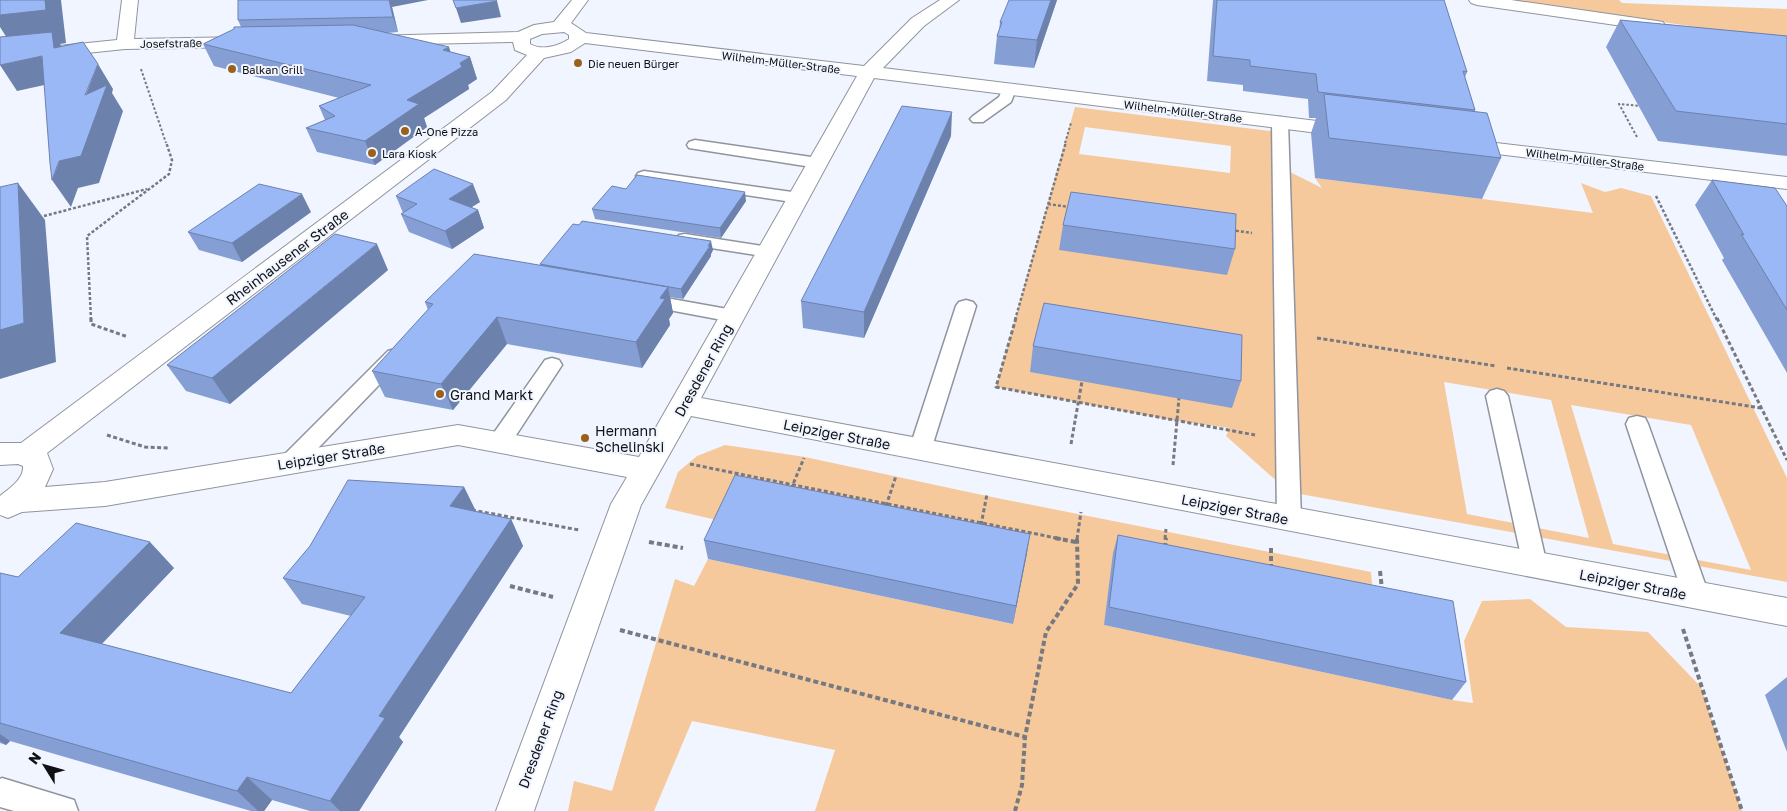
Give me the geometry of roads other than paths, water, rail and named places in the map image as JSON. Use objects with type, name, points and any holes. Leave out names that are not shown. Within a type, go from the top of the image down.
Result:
[{"type":"street","points":[[125,44],[130,0]]},
{"type":"street","points":[[363,40],[531,45],[566,48],[578,41],[580,37],[574,30],[559,26],[580,0]]},
{"type":"street","name":"Dresdener Ring","points":[[515,811],[626,504],[684,405],[868,73],[918,22],[951,0]]},
{"type":"street","points":[[1477,0],[1672,28]]},
{"type":"street","name":"Rheinhausener Straße","points":[[13,454],[68,422],[499,96],[531,45],[538,29],[559,26]]},
{"type":"street","name":"Wilhelm-Müller-Straße","points":[[580,37],[1366,133]]},
{"type":"street","name":"Josefstraße","points":[[0,57],[125,44],[263,42]]},
{"type":"street","name":"Wilhelm-Müller-Straße","points":[[1443,142],[1480,138],[1641,166],[1787,183]]},
{"type":"street","name":"Leipziger Straße","points":[[684,405],[909,459],[1280,529],[1536,566],[1787,612]]},
{"type":"street","name":"Leipziger Straße","points":[[8,506],[105,494],[458,436],[645,469]]},
{"type":"street","name":"Rheinhausener Straße","points":[[8,506],[29,489],[37,478],[39,467],[36,459],[13,454]]},
{"type":"lane","points":[[978,119],[1006,99],[1008,90]]},
{"type":"lane","points":[[1280,122],[1288,441],[1280,529]]},
{"type":"lane","points":[[695,145],[818,163]]},
{"type":"lane","points":[[644,176],[799,198]]},
{"type":"lane","points":[[665,236],[768,252]]},
{"type":"lane","points":[[627,297],[733,316]]},
{"type":"lane","points":[[909,459],[966,306]]},
{"type":"lane","points":[[290,463],[405,346]]},
{"type":"lane","points":[[499,443],[552,365]]},
{"type":"lane","points":[[1497,396],[1536,566]]},
{"type":"lane","points":[[1637,424],[1696,595]]},
{"type":"lane","points":[[2,792],[62,811]]},
{"type":"place","name":"Die neuen Bürger","points":[[578,63]]},
{"type":"place","name":"Balkan Grill","points":[[232,69]]},
{"type":"place","name":"A-One Pizza","points":[[405,131]]},
{"type":"place","name":"Lara Kiosk","points":[[372,153]]},
{"type":"place","name":"Grand Markt","points":[[440,394]]},
{"type":"place","name":"Hermann Schelinski","points":[[585,438]]}]
